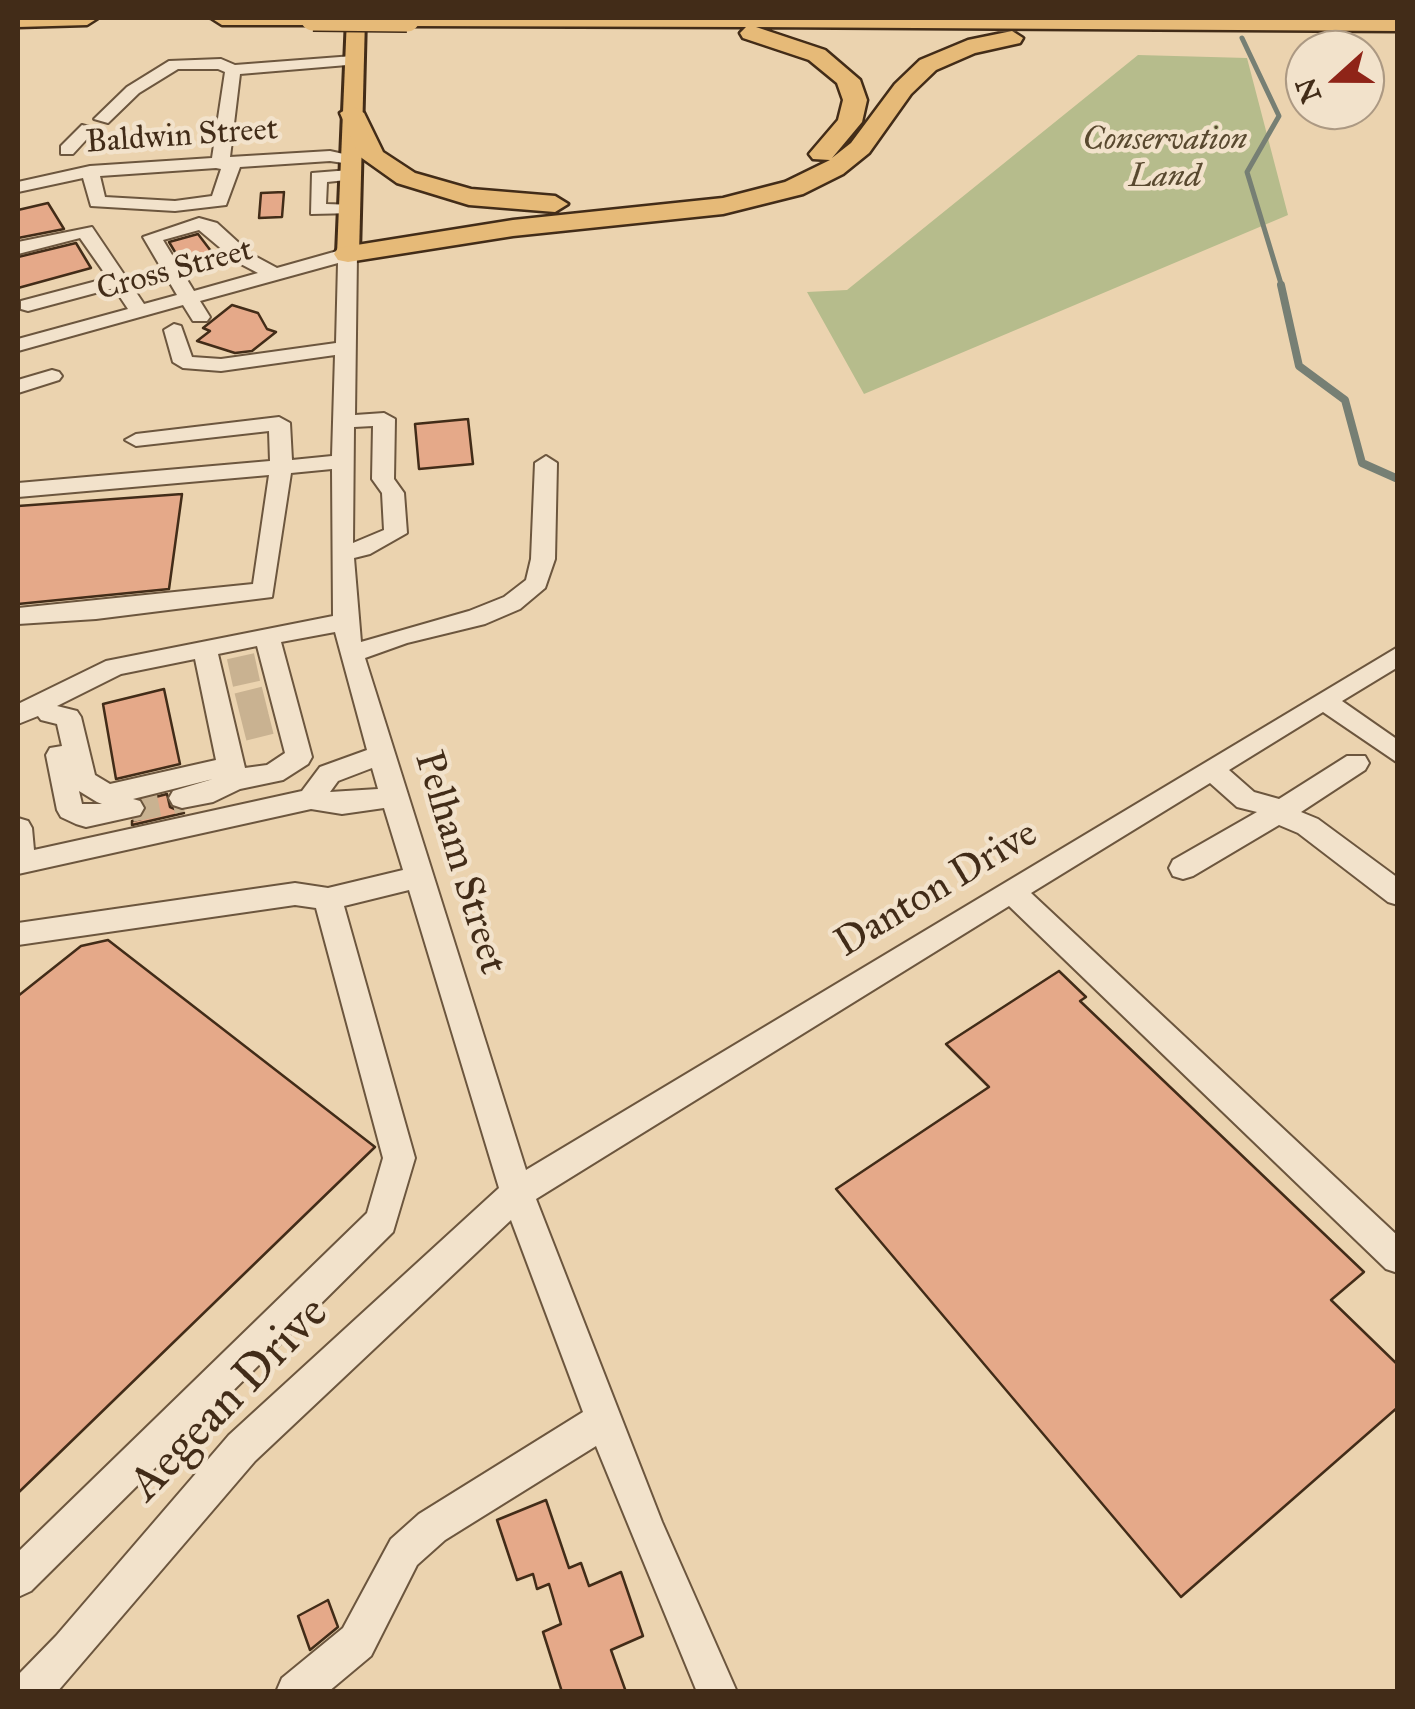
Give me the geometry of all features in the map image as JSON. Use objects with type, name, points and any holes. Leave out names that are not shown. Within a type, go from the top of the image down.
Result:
[{"type":"highway","points":[[18,20],[87,18]]},
{"type":"highway","points":[[222,18],[1398,24]]},
{"type":"highway","points":[[348,254],[418,230],[513,213],[707,196],[774,179],[823,153],[844,133],[855,100],[848,80],[830,62],[802,48],[738,30],[634,21]]},
{"type":"highway","points":[[348,254],[513,228],[702,209],[764,198],[811,181],[848,159],[918,72],[956,50],[1078,29],[1238,24]]},
{"type":"highway","points":[[352,113],[372,156],[391,171],[425,186],[516,203],[594,204]]},
{"type":"main road","name":"Pelham Street","points":[[348,254],[356,18]]},
{"type":"street","points":[[67,150],[133,90],[175,64],[221,64],[233,70],[353,61]]},
{"type":"street","points":[[90,171],[97,202],[175,206],[220,200],[233,70]]},
{"type":"street","name":"Baldwin Street","points":[[18,187],[90,171],[330,156],[351,168]]},
{"type":"street","points":[[302,159],[299,177],[318,177],[351,168]]},
{"type":"street","points":[[318,177],[316,210],[350,209]]},
{"type":"street","points":[[200,317],[152,237],[198,224],[210,227],[244,258],[275,274]]},
{"type":"street","points":[[18,248],[85,232],[140,312]]},
{"type":"street","name":"Cross Street","points":[[18,345],[348,254]]},
{"type":"street","name":"Pelham Street","points":[[348,254],[341,553],[345,622],[352,654],[518,1193],[646,1529],[717,1692]]},
{"type":"street","points":[[23,302],[120,281]]},
{"type":"street","points":[[23,302],[62,333]]},
{"type":"street","points":[[174,330],[184,362],[221,365],[345,348]]},
{"type":"street","points":[[18,387],[52,376]]},
{"type":"street","points":[[341,553],[362,549],[396,533],[392,493],[384,479],[384,419],[342,422]]},
{"type":"street","points":[[18,616],[96,612],[264,591],[280,466],[279,424],[136,440]]},
{"type":"street","points":[[18,490],[341,462]]},
{"type":"street","points":[[352,654],[401,636],[476,618],[512,603],[537,583],[543,559],[546,463]]},
{"type":"street","points":[[18,716],[49,707],[115,667],[345,622]]},
{"type":"street","points":[[267,636],[274,700],[299,757],[274,773]]},
{"type":"street","points":[[205,649],[229,721],[274,773],[281,807]]},
{"type":"street","name":"Danton Drive","points":[[518,1193],[1398,655]]},
{"type":"street","points":[[1324,700],[1398,754]]},
{"type":"street","points":[[49,707],[68,718],[83,780],[106,794],[229,721]]},
{"type":"street","points":[[49,707],[70,810],[86,817],[131,808]]},
{"type":"street","points":[[182,798],[213,792],[229,721]]},
{"type":"street","points":[[311,799],[329,774],[382,755]]},
{"type":"street","points":[[1183,868],[1273,809],[1356,763]]},
{"type":"street","points":[[1213,768],[1226,785],[1246,800],[1308,826],[1398,894]]},
{"type":"street","points":[[18,828],[20,864],[311,799],[342,804],[395,796]]},
{"type":"street","points":[[18,934],[295,894],[328,900],[419,877]]},
{"type":"street","points":[[1011,891],[1398,1258]]},
{"type":"street","points":[[18,1578],[381,1221],[399,1158],[328,900]]},
{"type":"street","name":"Aegean Drive","points":[[29,1692],[70,1650],[242,1448],[518,1193]]},
{"type":"street","points":[[296,1692],[357,1642],[404,1552],[432,1527],[604,1420]]},
{"type":"green space","name":"Conservation Land","points":[[1138,55],[1247,58],[1288,215],[864,394],[807,292],[847,290]]},
{"type":"building","points":[[284,192],[282,217],[259,218],[261,193]]},
{"type":"building","points":[[48,203],[64,229],[18,238],[18,210]]},
{"type":"building","points":[[198,234],[217,259],[184,267],[169,242]]},
{"type":"building","points":[[76,243],[91,268],[18,288],[18,257]]},
{"type":"building","points":[[232,305],[258,313],[267,329],[276,332],[252,351],[235,353],[197,341],[210,331],[203,328]]},
{"type":"building","points":[[468,419],[473,464],[419,469],[415,424]]},
{"type":"building","points":[[182,494],[169,589],[18,604],[18,506]]},
{"type":"building","points":[[164,689],[180,764],[116,779],[103,704]]},
{"type":"building","points":[[167,794],[170,807],[184,813],[132,825],[147,810],[144,800]]},
{"type":"building","points":[[108,940],[375,1147],[18,1493],[18,996],[81,946]]},
{"type":"building","points":[[1059,971],[1086,997],[1080,1001],[1364,1272],[1331,1300],[1398,1365],[1398,1407],[1181,1597],[836,1189],[989,1087],[946,1044]]},
{"type":"building","points":[[546,1500],[569,1568],[581,1563],[589,1586],[621,1572],[643,1636],[611,1650],[626,1692],[562,1692],[543,1632],[561,1624],[549,1584],[537,1589],[533,1574],[517,1580],[497,1520]]},
{"type":"building","points":[[328,1600],[338,1627],[310,1650],[298,1616]]},
{"type":"waterway","points":[[1242,38],[1279,116],[1247,172],[1282,287]]},
{"type":"waterway","points":[[1281,285],[1299,366],[1345,400],[1362,463],[1398,479]]},
{"type":"tunnel","points":[[230,673],[257,667]]},
{"type":"tunnel","points":[[238,707],[266,700]]},
{"type":"tunnel","points":[[243,727],[271,720]]},
{"type":"tunnel","points":[[131,808],[182,798]]}]
